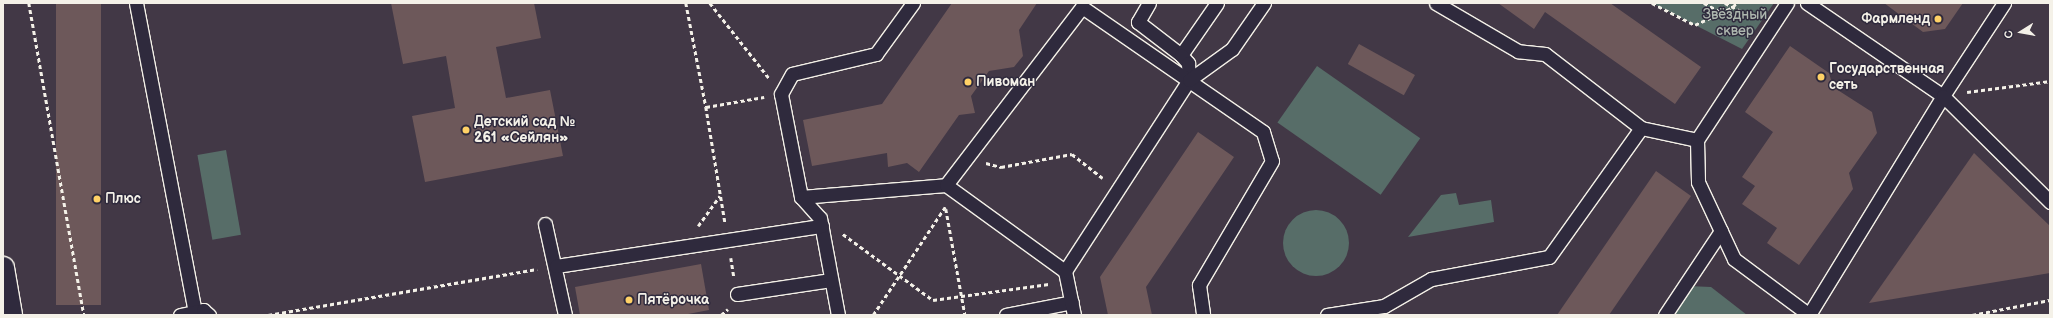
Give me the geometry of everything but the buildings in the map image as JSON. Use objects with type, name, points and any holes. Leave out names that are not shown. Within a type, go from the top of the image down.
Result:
[{"type":"main road","points":[[3,268],[11,315]]},
{"type":"lane","points":[[136,3],[195,312]]},
{"type":"lane","points":[[838,315],[821,222],[801,197],[781,94],[792,74],[876,54],[913,3]]},
{"type":"lane","points":[[1149,3],[1138,22],[1181,55],[1188,63],[1189,80]]},
{"type":"lane","points":[[1181,55],[1217,3]]},
{"type":"lane","points":[[1066,276],[1118,190],[1189,80],[1232,49],[1264,3]]},
{"type":"lane","points":[[1436,3],[1518,51],[1545,54],[1641,128],[1696,140]]},
{"type":"lane","points":[[1787,3],[1696,140],[1698,182],[1734,259],[1809,314],[1943,96],[2004,3]]},
{"type":"lane","points":[[1807,3],[1943,96],[2050,202]]},
{"type":"lane","points":[[946,185],[1084,5],[1264,132],[1272,161],[1199,285],[1203,315]]},
{"type":"lane","points":[[1327,315],[1385,311],[1431,279],[1549,257],[1641,128]]},
{"type":"lane","points":[[801,197],[946,185],[1066,276],[1073,309],[1006,315]]},
{"type":"lane","points":[[556,266],[683,248],[821,222]]},
{"type":"lane","points":[[545,224],[556,266],[566,315]]},
{"type":"lane","points":[[1664,315],[1721,231]]},
{"type":"lane","points":[[737,294],[831,280]]},
{"type":"lane","points":[[180,315],[203,310],[209,315]]},
{"type":"path","points":[[29,3],[84,315]]},
{"type":"path","points":[[686,3],[706,107],[737,294]]},
{"type":"path","points":[[706,107],[781,94],[710,3]]},
{"type":"path","points":[[1654,4],[1659,3]]},
{"type":"path","points":[[1704,3],[1721,12]]},
{"type":"path","points":[[1725,3],[1772,26]]},
{"type":"path","points":[[1654,4],[1695,25],[1733,7],[1736,3]]},
{"type":"path","points":[[1943,96],[2050,81]]},
{"type":"path","points":[[966,158],[1001,167],[1072,154],[1118,190]]},
{"type":"path","points":[[683,248],[720,196]]},
{"type":"path","points":[[873,315],[946,206],[965,315]]},
{"type":"path","points":[[821,222],[900,274],[934,300],[1066,276]]},
{"type":"path","points":[[268,315],[556,266]]},
{"type":"path","points":[[1972,315],[2050,300]]},
{"type":"path","points":[[721,315],[730,308],[731,315]]},
{"type":"green space","name":"Звёздный сквер","points":[[1652,3],[1774,3],[1742,49]]},
{"type":"green space","points":[[1317,66],[1420,138],[1381,195],[1277,123]]},
{"type":"green space","points":[[226,150],[241,235],[212,240],[197,155]]},
{"type":"green space","points":[[1456,193],[1459,205],[1491,200],[1494,222],[1408,237],[1441,195]]},
{"type":"green space","points":[[1310,210],[1322,210],[1335,215],[1340,219],[1347,230],[1349,243],[1347,256],[1340,267],[1329,274],[1322,276],[1310,276],[1297,271],[1288,262],[1283,249],[1283,237],[1288,224],[1297,215]]},
{"type":"green space","points":[[1688,286],[1711,287],[1747,315],[1671,315]]},
{"type":"place","name":"Фармленд","points":[[1938,19]]},
{"type":"place","name":"Государственная сеть","points":[[1821,77]]},
{"type":"place","name":"Пивоман","points":[[968,82]]},
{"type":"place","name":"Детский сад № 261 «Сейлян»","points":[[466,130]]},
{"type":"place","name":"Плюс","points":[[97,199]]},
{"type":"place","name":"Пятёрочка","points":[[629,300]]}]
